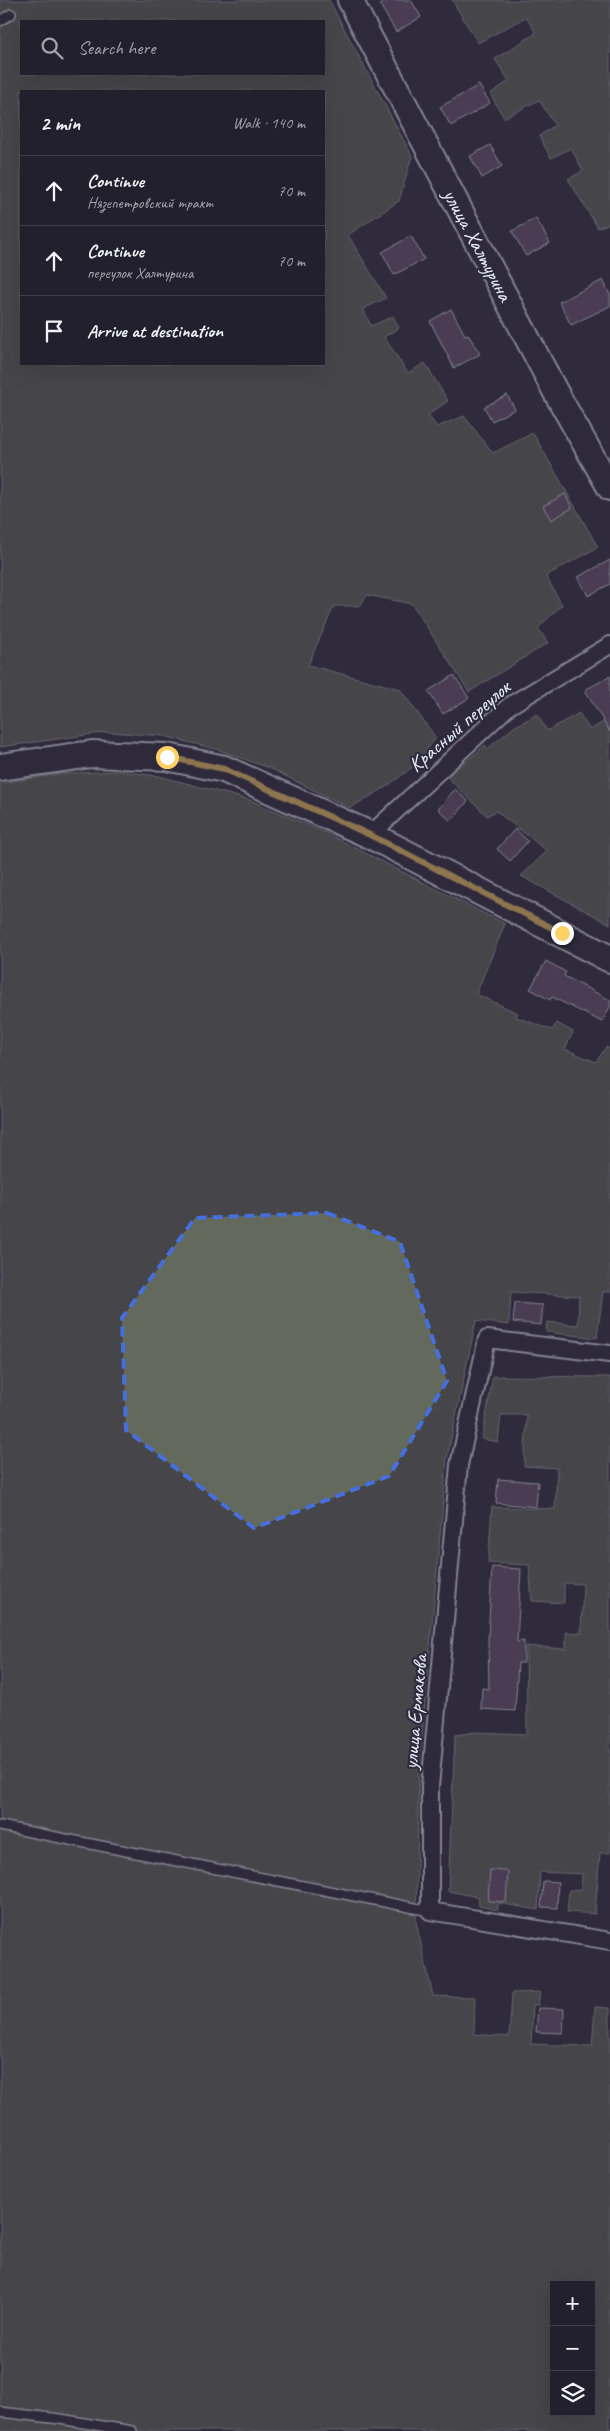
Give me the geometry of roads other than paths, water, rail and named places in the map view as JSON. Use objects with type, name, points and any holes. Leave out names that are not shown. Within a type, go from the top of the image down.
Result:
[{"type":"main road","points":[[0,768],[92,754],[167,757],[224,769],[370,835],[610,959]]},
{"type":"street","name":"улица Халтурина","points":[[350,0],[555,391],[610,488]]},
{"type":"street","name":"Красный переулок","points":[[370,835],[510,706],[610,646]]},
{"type":"street","name":"улица Ермакова","points":[[430,1911],[430,1787],[459,1464],[488,1339],[610,1354]]},
{"type":"street","points":[[430,1911],[610,1941]]},
{"type":"lane","points":[[0,21],[11,14]]},
{"type":"lane","points":[[0,1826],[430,1911]]},
{"type":"lane","points":[[0,2412],[60,2419],[132,2431]]}]
